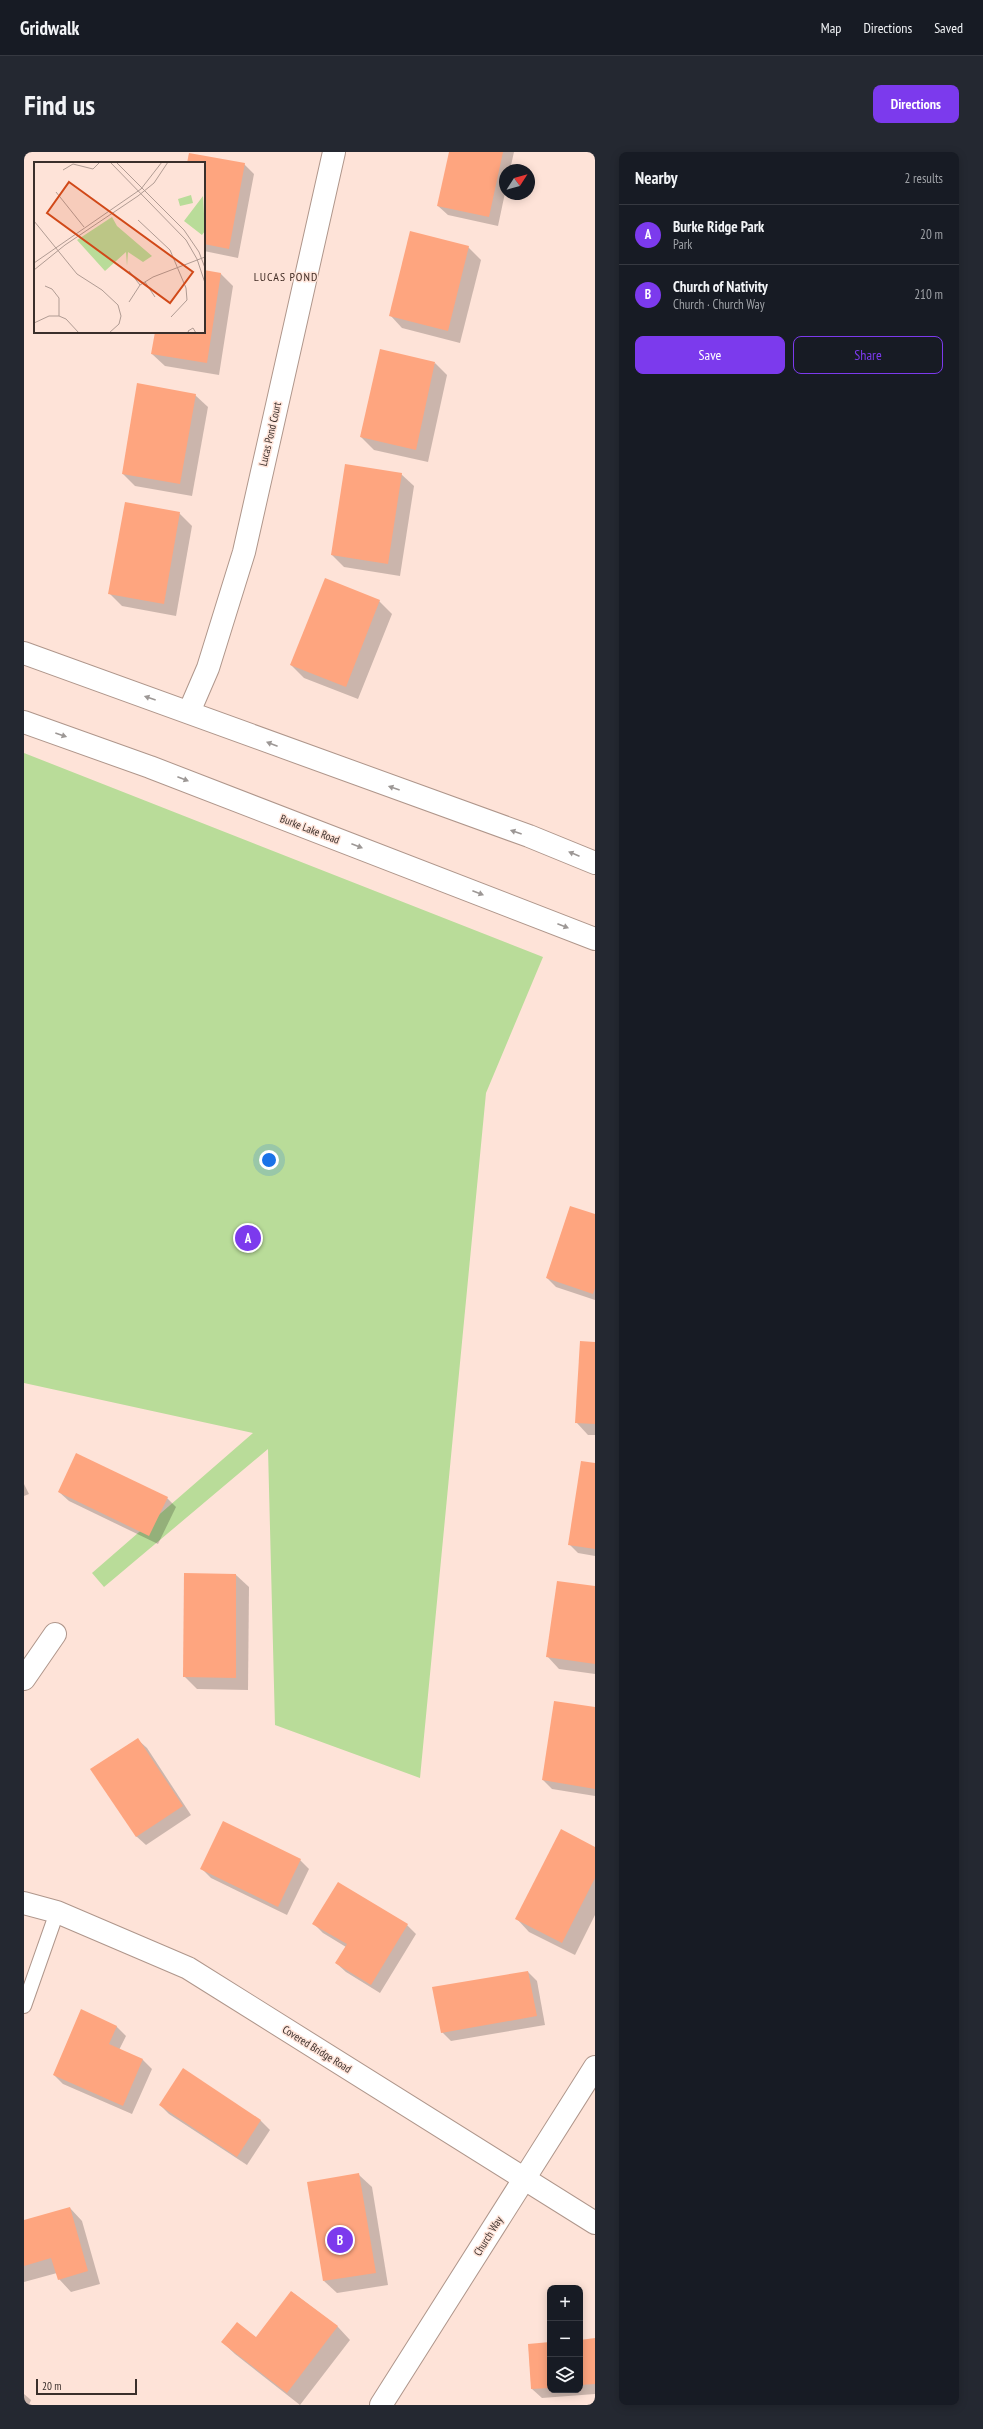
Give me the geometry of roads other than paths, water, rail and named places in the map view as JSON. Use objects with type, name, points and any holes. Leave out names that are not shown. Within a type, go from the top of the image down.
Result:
[{"type":"street","name":"Lucas Pond Court","points":[[189,712],[208,668],[244,552],[334,152]]},
{"type":"street","points":[[24,654],[189,712],[299,755],[541,841],[595,863]]},
{"type":"street","name":"Burke Lake Road","points":[[24,722],[150,767],[595,939]]},
{"type":"street","points":[[24,1679],[55,1634]]},
{"type":"street","name":"Covered Bridge Road","points":[[24,1903],[57,1912],[188,1968],[595,2223]]},
{"type":"street","name":"Church Way","points":[[381,2405],[595,2067]]},
{"type":"lane","points":[[24,2006],[57,1912]]},
{"type":"place","name":"Burke Ridge Park","points":[[248,1238]]},
{"type":"place","name":"Church of Nativity","points":[[340,2240]]},
{"type":"district","name":"LUCAS POND","points":[[286,277]]}]
